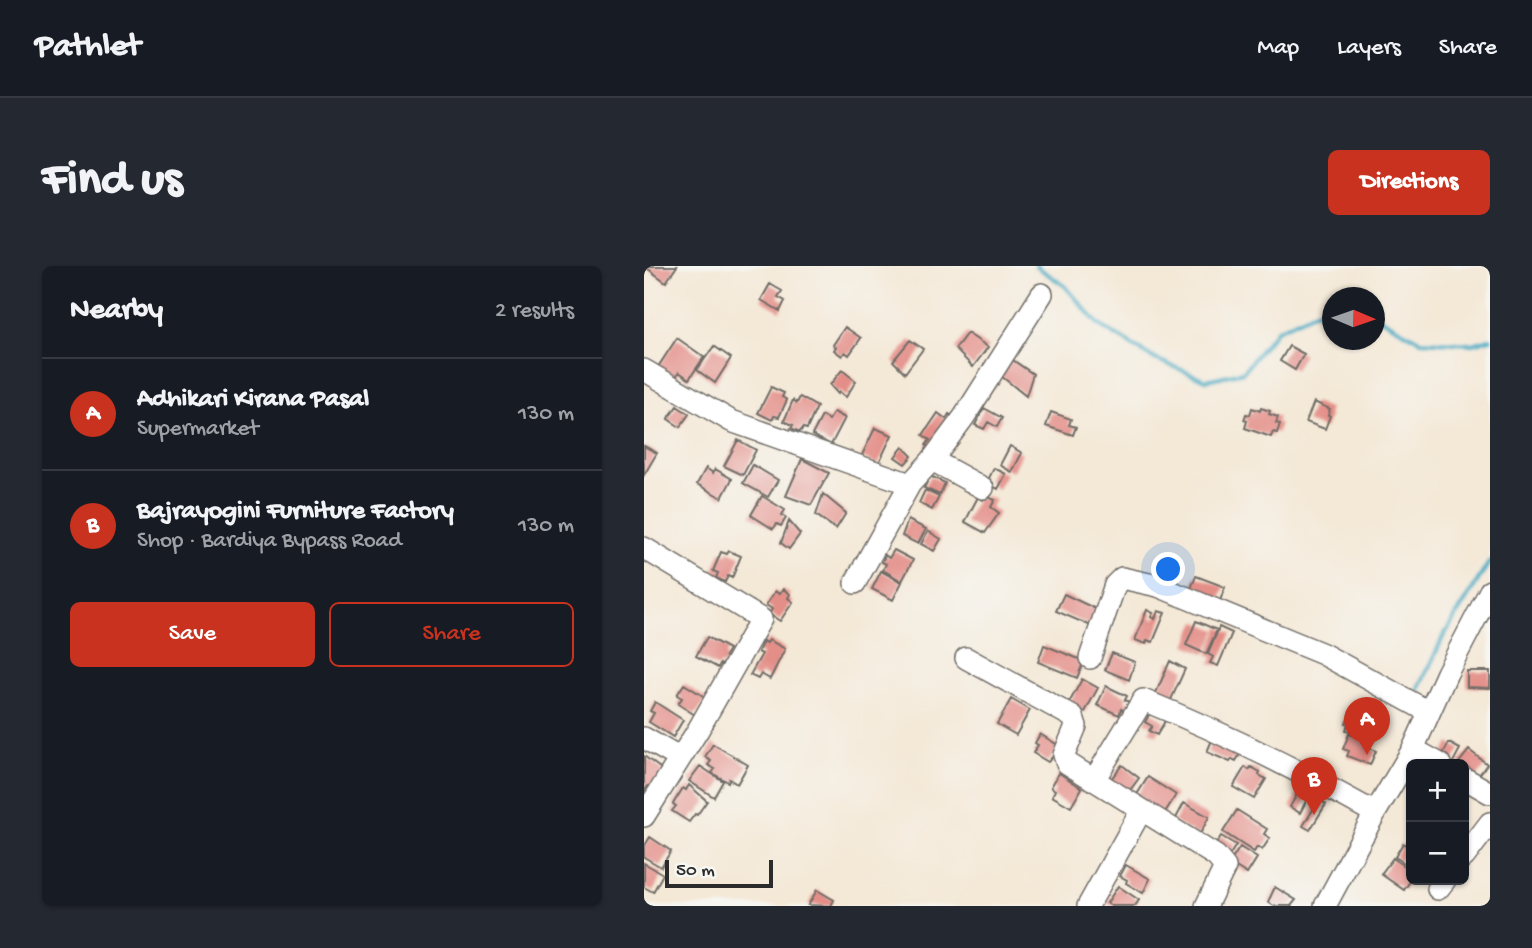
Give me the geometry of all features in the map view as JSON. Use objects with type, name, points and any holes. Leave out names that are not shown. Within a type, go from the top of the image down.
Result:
[{"type":"street","points":[[855,583],[910,484],[964,417],[1042,294]]},
{"type":"street","points":[[644,370],[730,421],[910,484]]},
{"type":"street","points":[[932,460],[983,488]]},
{"type":"street","points":[[644,548],[761,619],[644,816]]},
{"type":"street","points":[[1090,658],[1115,585],[1122,578],[1137,580],[1158,586],[1322,654],[1429,712]]},
{"type":"street","points":[[1325,906],[1413,749],[1490,591]]},
{"type":"street","points":[[966,657],[1073,717],[1076,726],[1064,755],[1067,764],[1216,856],[1225,867],[1206,906]]},
{"type":"street","points":[[1094,780],[1143,700],[1205,725],[1319,781],[1375,813]]},
{"type":"street","points":[[644,738],[679,758]]},
{"type":"street","points":[[1413,749],[1431,759]]},
{"type":"street","points":[[1469,781],[1490,793]]},
{"type":"street","points":[[1088,906],[1141,811]]},
{"type":"street","points":[[1469,850],[1490,823]]},
{"type":"building","points":[[644,266],[677,266],[666,282]]},
{"type":"building","points":[[770,284],[782,291],[778,297],[785,301],[780,311],[761,300]]},
{"type":"building","points":[[845,327],[861,338],[849,355],[845,352],[842,356],[834,350],[836,347],[833,345]]},
{"type":"building","points":[[967,333],[988,347],[973,367],[955,349]]},
{"type":"building","points":[[677,338],[704,357],[689,379],[679,372],[673,381],[656,370]]},
{"type":"building","points":[[910,340],[923,349],[905,373],[893,361]]},
{"type":"building","points":[[714,346],[731,358],[715,383],[697,370]]},
{"type":"building","points":[[1289,346],[1304,354],[1295,370],[1280,361]]},
{"type":"building","points":[[1007,356],[1033,374],[1026,396],[1001,376]]},
{"type":"building","points":[[842,370],[856,381],[846,397],[839,392],[838,394],[830,385]]},
{"type":"building","points":[[771,387],[784,393],[782,397],[787,400],[779,417],[774,416],[772,420],[758,413]]},
{"type":"building","points":[[800,397],[817,407],[807,429],[803,428],[800,432],[784,421],[793,400],[797,403]]},
{"type":"building","points":[[1314,402],[1330,409],[1325,429],[1306,422]]},
{"type":"building","points":[[677,406],[689,414],[680,427],[668,419]]},
{"type":"building","points":[[984,408],[1002,418],[997,427],[988,422],[984,429],[975,425]]},
{"type":"building","points":[[1252,408],[1270,411],[1269,414],[1278,417],[1276,423],[1280,424],[1277,433],[1273,432],[1271,437],[1245,428],[1246,414],[1250,415]]},
{"type":"building","points":[[834,412],[845,418],[831,445],[812,435],[822,416],[829,420]]},
{"type":"building","points":[[1051,412],[1071,419],[1069,425],[1076,427],[1073,435],[1046,426]]},
{"type":"building","points":[[938,413],[946,419],[949,414],[958,420],[931,449],[926,445],[930,440],[923,435]]},
{"type":"building","points":[[875,428],[892,435],[878,465],[861,457]]},
{"type":"building","points":[[738,440],[756,450],[743,475],[724,466]]},
{"type":"building","points":[[644,446],[657,453],[644,475]]},
{"type":"building","points":[[1010,446],[1022,453],[1012,472],[1000,465]]},
{"type":"building","points":[[903,447],[912,456],[905,464],[895,457]]},
{"type":"building","points":[[802,459],[829,473],[811,505],[786,496]]},
{"type":"building","points":[[753,465],[778,480],[768,497],[743,483]]},
{"type":"building","points":[[706,468],[713,473],[715,469],[732,479],[722,498],[697,484]]},
{"type":"building","points":[[994,468],[1006,474],[998,489],[988,480]]},
{"type":"building","points":[[930,476],[945,483],[940,495],[924,488]]},
{"type":"building","points":[[925,490],[939,497],[932,510],[919,503]]},
{"type":"building","points":[[823,494],[846,513],[836,529],[816,515]]},
{"type":"building","points":[[762,496],[785,510],[782,515],[786,518],[781,526],[777,524],[773,529],[751,515]]},
{"type":"building","points":[[986,496],[995,500],[991,507],[999,513],[985,533],[965,522],[978,497],[983,500]]},
{"type":"building","points":[[908,520],[926,529],[918,544],[902,536]]},
{"type":"building","points":[[789,521],[800,534],[789,549],[781,543]]},
{"type":"building","points":[[928,531],[941,539],[934,551],[921,544]]},
{"type":"building","points":[[894,550],[913,560],[902,581],[883,570],[886,564],[882,562],[885,555],[889,558]]},
{"type":"building","points":[[729,551],[741,556],[732,578],[728,576],[725,582],[716,578],[718,573],[713,571],[721,552],[727,554]]},
{"type":"building","points":[[881,571],[902,582],[893,600],[872,589]]},
{"type":"building","points":[[1196,576],[1225,587],[1217,609],[1187,598]]},
{"type":"building","points":[[783,589],[790,594],[788,598],[793,602],[780,621],[769,614],[772,609],[766,605],[775,591],[779,594]]},
{"type":"building","points":[[1064,594],[1098,610],[1091,626],[1056,611]]},
{"type":"building","points":[[1147,610],[1153,613],[1151,617],[1155,619],[1158,611],[1165,613],[1153,642],[1147,640],[1146,644],[1135,640]]},
{"type":"building","points":[[1196,621],[1217,630],[1206,654],[1186,645]]},
{"type":"building","points":[[1219,627],[1232,633],[1218,666],[1210,663],[1213,657],[1208,654]]},
{"type":"building","points":[[707,637],[729,649],[723,666],[720,664],[718,668],[696,656]]},
{"type":"building","points":[[769,640],[785,649],[770,679],[761,674],[758,679],[750,675],[762,654],[758,652],[763,641],[767,643]]},
{"type":"building","points":[[1044,645],[1084,661],[1077,678],[1038,662]]},
{"type":"building","points":[[1112,653],[1135,662],[1129,680],[1105,670]]},
{"type":"building","points":[[1170,661],[1185,669],[1170,702],[1155,695]]},
{"type":"building","points":[[1467,671],[1490,671],[1490,688],[1467,687]]},
{"type":"building","points":[[1082,679],[1098,688],[1085,712],[1069,703]]},
{"type":"building","points":[[684,684],[708,699],[695,715],[678,704],[682,698],[677,695]]},
{"type":"building","points":[[1106,686],[1127,696],[1125,700],[1129,702],[1125,711],[1121,709],[1119,715],[1097,705]]},
{"type":"building","points":[[1011,699],[1030,710],[1016,735],[997,724]]},
{"type":"building","points":[[655,702],[683,720],[673,737],[649,722],[654,713],[650,711]]},
{"type":"building","points":[[1352,710],[1378,722],[1376,727],[1379,728],[1375,737],[1371,734],[1368,741],[1372,742],[1369,748],[1376,751],[1370,765],[1347,756],[1349,751],[1343,749],[1349,734],[1365,739],[1346,730]]},
{"type":"building","points":[[1151,711],[1165,721],[1157,735],[1149,731],[1152,726],[1145,722]]},
{"type":"building","points":[[1040,734],[1061,747],[1048,762],[1033,753]]},
{"type":"building","points":[[1214,735],[1241,752],[1236,761],[1232,759],[1230,762],[1207,752]]},
{"type":"building","points":[[1449,743],[1460,749],[1455,759],[1440,759]]},
{"type":"building","points":[[713,744],[748,765],[737,784],[712,773],[715,769],[708,765],[711,761],[705,757]]},
{"type":"building","points":[[1469,750],[1487,764],[1474,782],[1469,778],[1469,759],[1462,759]]},
{"type":"building","points":[[644,756],[664,771],[651,789],[648,786],[644,792]]},
{"type":"building","points":[[1122,765],[1139,778],[1125,797],[1107,784]]},
{"type":"building","points":[[700,766],[723,781],[714,797],[689,781]]},
{"type":"building","points":[[1245,767],[1260,772],[1259,775],[1266,779],[1254,799],[1233,787]]},
{"type":"building","points":[[1059,773],[1082,788],[1071,807],[1052,796],[1055,790],[1051,787]]},
{"type":"building","points":[[1148,777],[1176,795],[1162,817],[1136,796]]},
{"type":"building","points":[[1304,781],[1314,786],[1300,813],[1290,807]]},
{"type":"building","points":[[689,785],[707,801],[689,822],[672,811],[676,806],[673,804],[683,788],[686,790]]},
{"type":"building","points":[[1319,800],[1326,804],[1310,830],[1303,826]]},
{"type":"building","points":[[1184,803],[1209,817],[1199,836],[1174,822]]},
{"type":"building","points":[[1237,810],[1267,829],[1264,834],[1270,838],[1262,850],[1257,847],[1254,852],[1223,832]]},
{"type":"building","points":[[1221,836],[1236,845],[1226,861],[1211,852]]},
{"type":"building","points":[[650,837],[671,851],[661,867],[644,857],[644,847]]},
{"type":"building","points":[[1403,843],[1406,845],[1406,864],[1395,857]]},
{"type":"building","points":[[1240,847],[1257,858],[1247,874],[1236,867],[1233,871],[1227,867]]},
{"type":"building","points":[[1393,858],[1406,867],[1408,885],[1404,890],[1381,874]]},
{"type":"building","points":[[644,863],[663,874],[653,892],[644,887]]},
{"type":"building","points":[[1126,865],[1150,879],[1143,893],[1120,876]]},
{"type":"building","points":[[1118,886],[1139,900],[1135,906],[1111,906],[1107,903]]},
{"type":"building","points":[[1275,887],[1296,900],[1291,906],[1274,906],[1268,902]]},
{"type":"building","points":[[817,890],[834,900],[831,906],[808,905]]},
{"type":"waterway","points":[[1036,266],[1065,286],[1099,325],[1155,359],[1206,380],[1243,372],[1277,330],[1322,309]]},
{"type":"waterway","points":[[1385,321],[1421,341],[1472,344],[1490,339]]},
{"type":"waterway","points":[[1415,698],[1443,637],[1490,561]]},
{"type":"place","name":"Adhikari Kirana Pasal","points":[[1367,755]]},
{"type":"place","name":"Bajrayogini Furniture Factory","points":[[1314,815]]}]
